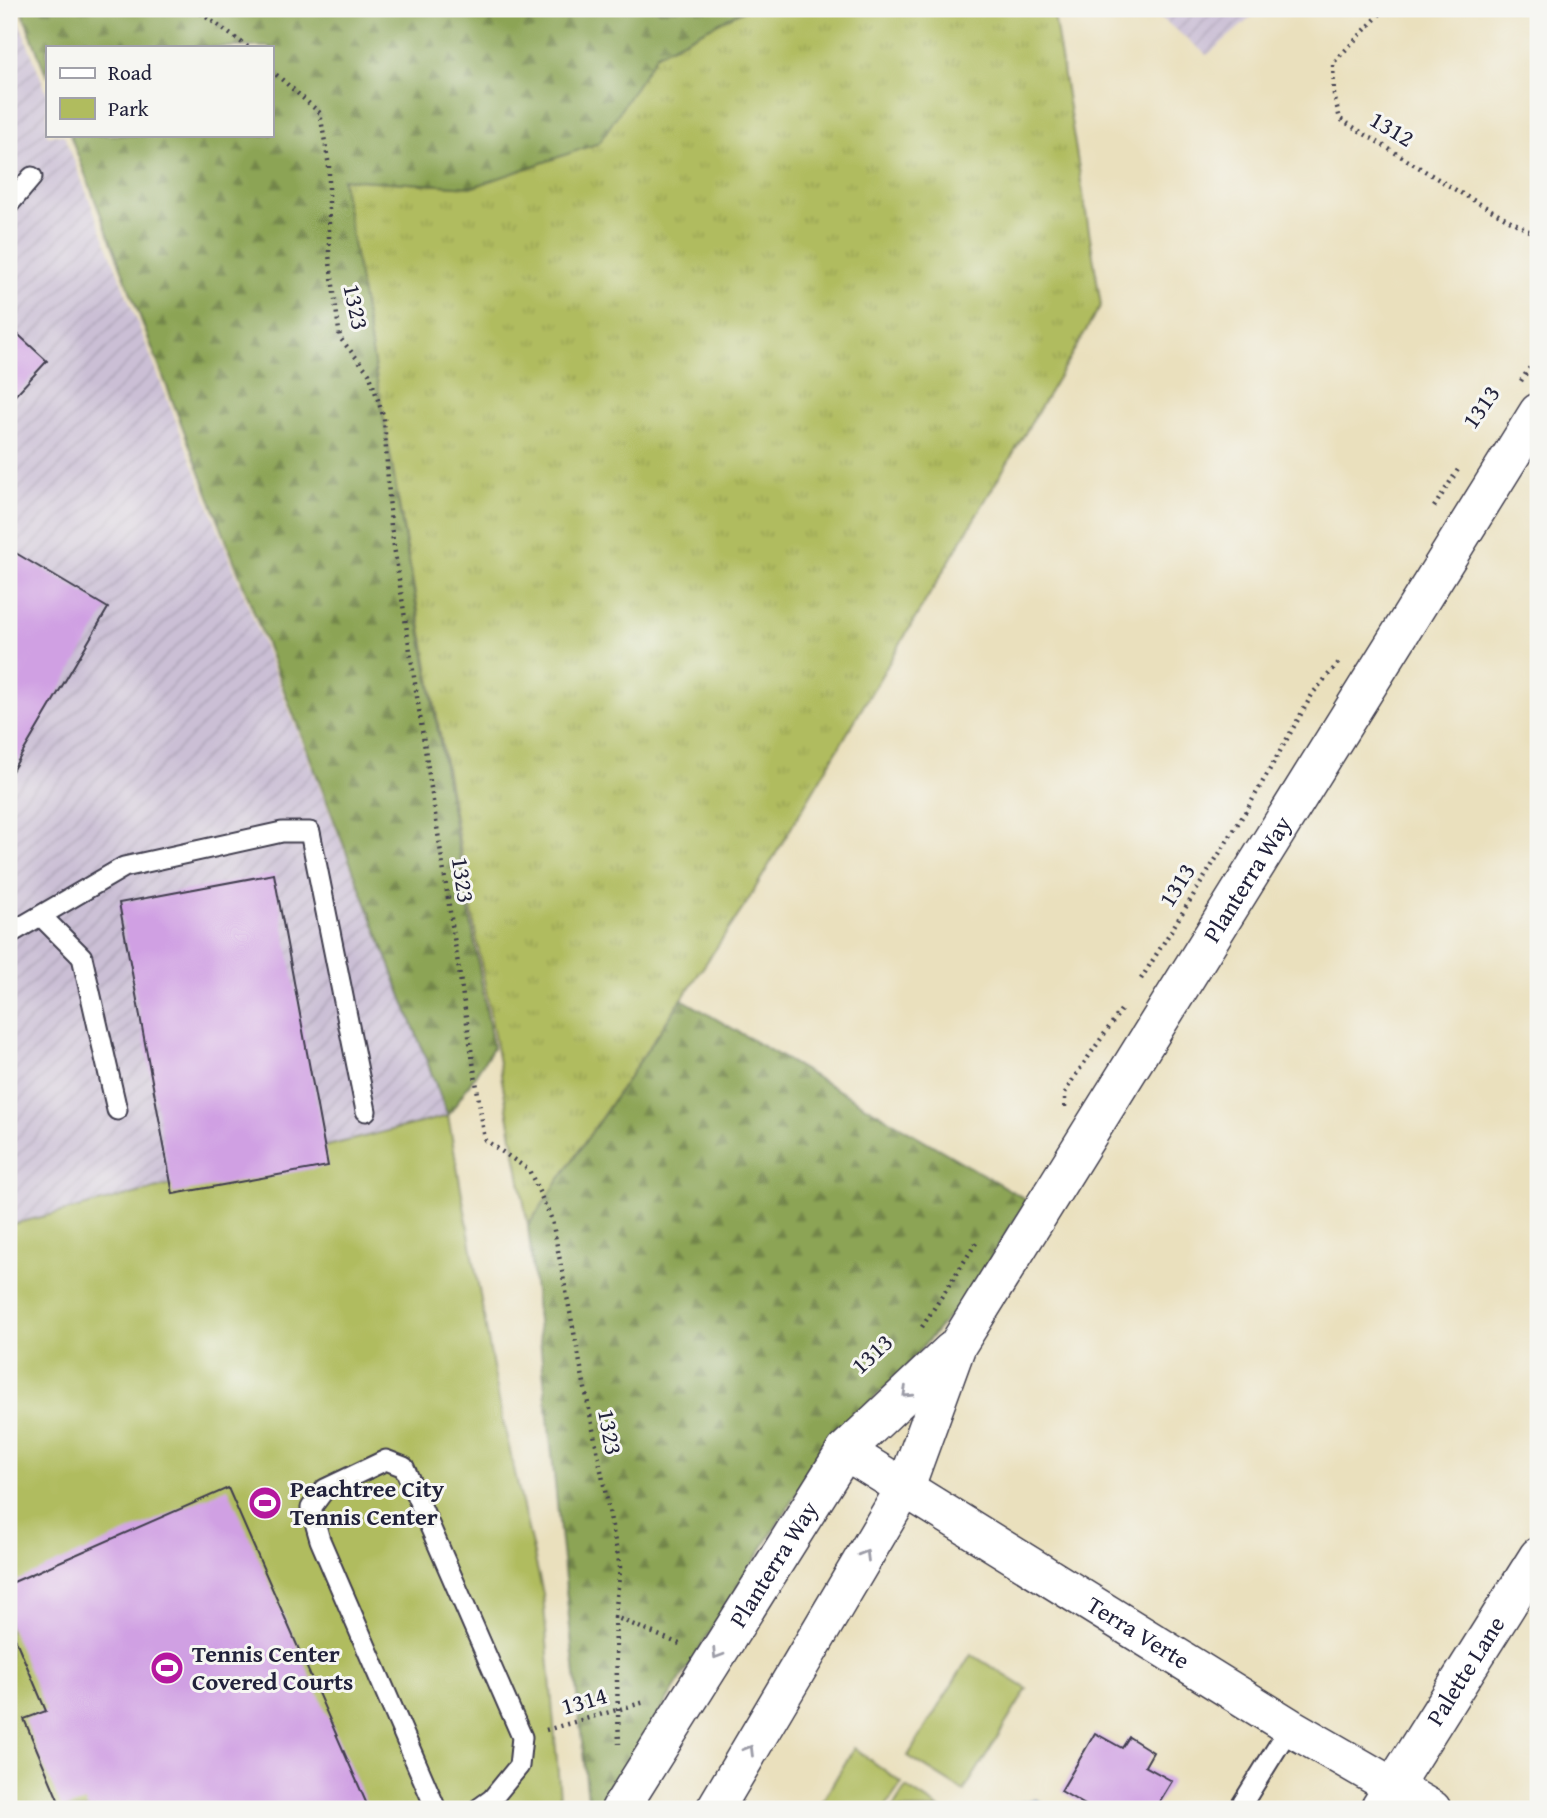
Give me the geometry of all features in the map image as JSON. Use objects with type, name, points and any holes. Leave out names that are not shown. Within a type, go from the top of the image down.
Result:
[{"type":"street","name":"Planterra Way","points":[[715,1809],[906,1486],[957,1346],[1529,397]]},
{"type":"street","name":"Planterra Way","points":[[620,1809],[845,1451],[957,1346]]},
{"type":"street","name":"Terra Verte","points":[[845,1451],[906,1486],[1290,1727],[1386,1798],[1432,1809]]},
{"type":"street","name":"Palette Lane","points":[[1386,1798],[1538,1556]]},
{"type":"lane","points":[[9,204],[32,177]]},
{"type":"lane","points":[[9,933],[43,917],[124,867],[282,832],[310,832],[366,1111]]},
{"type":"lane","points":[[43,917],[82,957],[117,1110]]},
{"type":"lane","points":[[436,1809],[320,1540],[311,1508],[325,1489],[386,1460],[404,1467],[522,1737],[519,1766],[492,1799],[478,1809]]},
{"type":"lane","points":[[1239,1809],[1290,1727]]},
{"type":"path","points":[[195,9],[247,46]]},
{"type":"path","name":"1312","points":[[1385,9],[1333,63],[1334,95],[1340,119],[1464,195],[1538,236]]},
{"type":"path","name":"1323","points":[[273,72],[320,113],[329,166],[329,255],[340,338],[369,373],[384,418],[391,527],[485,1140],[529,1170],[552,1220],[620,1567],[615,1617],[620,1752]]},
{"type":"path","name":"1313","points":[[1529,397],[1538,355]]},
{"type":"path","name":"1313","points":[[1428,518],[1461,466]]},
{"type":"path","name":"1313","points":[[1134,991],[1249,806],[1313,692],[1346,652]]},
{"type":"path","points":[[1061,1113],[1071,1082],[1128,1002]]},
{"type":"path","name":"1313","points":[[916,1336],[981,1237]]},
{"type":"path","points":[[615,1617],[689,1648]]},
{"type":"path","name":"1314","points":[[522,1737],[656,1699]]},
{"type":"shaded area","points":[[9,9],[14,9],[46,90],[46,136],[64,136],[448,1116],[9,1225]]},
{"type":"shaded area","points":[[1150,9],[1261,9],[1207,55]]},
{"type":"green space","points":[[21,9],[746,9],[657,54],[599,143],[473,187],[342,179],[493,1048],[448,1116],[70,136],[273,136],[273,46],[46,46],[46,74]]},
{"type":"green space","points":[[746,9],[1053,9],[1101,305],[746,904],[528,1226],[341,179],[473,187],[598,143],[657,53]]},
{"type":"green space","points":[[682,999],[1027,1200],[968,1294],[897,1377],[834,1434],[599,1809],[589,1809],[528,1226]]},
{"type":"green space","name":"Peachtree City Tennis Center","points":[[448,1116],[501,1412],[543,1594],[561,1809],[9,1809],[9,1225]]},
{"type":"green space","points":[[971,1654],[1027,1689],[964,1791],[908,1756]]},
{"type":"green space","points":[[854,1748],[902,1783],[884,1809],[822,1809],[819,1807]]},
{"type":"green space","points":[[906,1787],[940,1809],[892,1809]]},
{"type":"water","points":[[1035,1799],[1054,1809],[995,1809],[996,1808]]},
{"type":"building","points":[[9,326],[47,361],[9,402]]},
{"type":"building","points":[[9,549],[108,608],[9,776]]},
{"type":"building","points":[[274,874],[328,1166],[173,1194],[119,903]]},
{"type":"building","name":"Tennis Center Covered Courts","points":[[228,1488],[369,1809],[88,1809],[85,1802],[62,1809],[24,1719],[46,1711],[9,1624],[9,1584]]},
{"type":"building","points":[[1095,1733],[1122,1748],[1129,1737],[1153,1752],[1145,1766],[1172,1781],[1155,1809],[1085,1809],[1087,1806],[1061,1791]]},
{"type":"place","name":"Peachtree City Tennis Center","points":[[265,1503]]},
{"type":"place","name":"Tennis Center Covered Courts","points":[[167,1668]]}]
